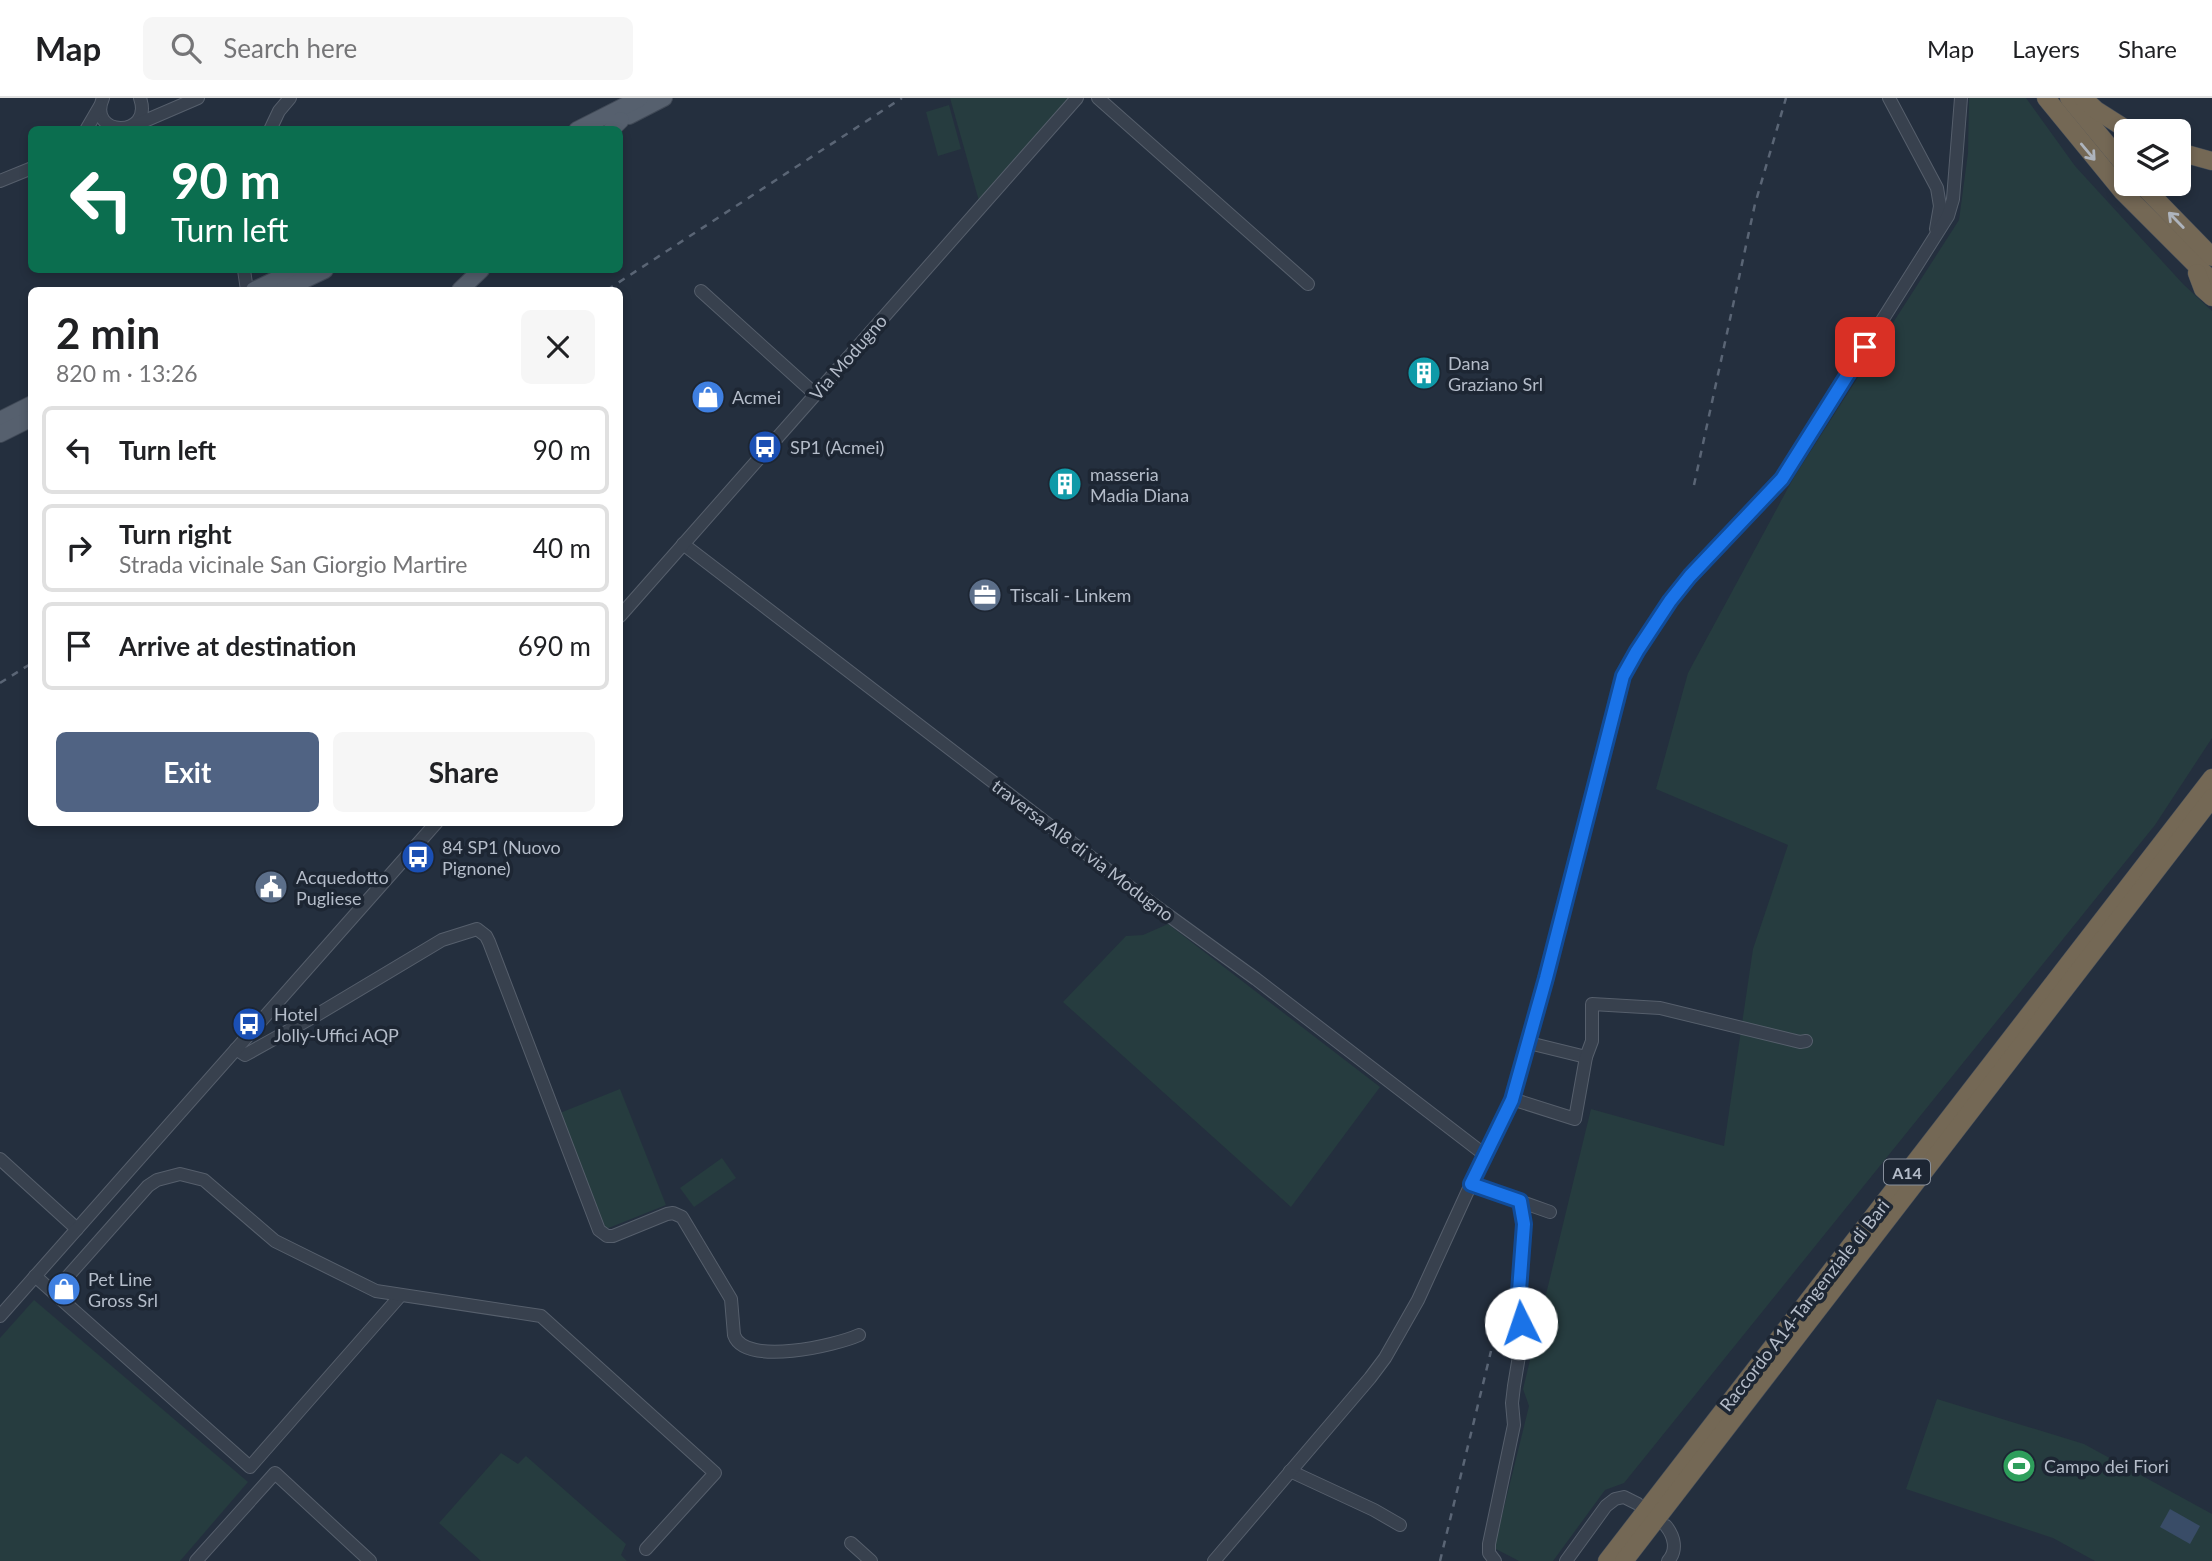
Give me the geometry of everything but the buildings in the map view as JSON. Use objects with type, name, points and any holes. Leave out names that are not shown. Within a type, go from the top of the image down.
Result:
[{"type":"highway","points":[[2046,98],[2123,192],[2192,264],[2212,281]]},
{"type":"highway","points":[[2069,98],[2114,152]]},
{"type":"highway","points":[[2083,98],[2114,121]]},
{"type":"highway","points":[[2191,155],[2212,161]]},
{"type":"highway","points":[[2153,196],[2212,257]]},
{"type":"highway","points":[[2192,264],[2203,289],[2212,297]]},
{"type":"highway","name":"Raccordo A14-Tangenziale di Bari","points":[[1607,1561],[2211,783]]},
{"type":"highway","name":"Raccordo A14-Tangenziale di Bari","points":[[1624,1561],[2211,783]]},
{"type":"main road","points":[[585,126],[640,98]]},
{"type":"main road","points":[[616,125],[664,98]]},
{"type":"main road","points":[[260,287],[290,273]]},
{"type":"main road","points":[[289,287],[319,273]]},
{"type":"main road","points":[[452,287],[463,273]]},
{"type":"main road","points":[[463,287],[478,273]]},
{"type":"main road","points":[[0,420],[28,406]]},
{"type":"main road","points":[[0,434],[28,420]]},
{"type":"main road","points":[[0,439],[28,427]]},
{"type":"street","points":[[140,98],[163,108],[174,108]]},
{"type":"street","points":[[129,126],[142,112],[140,98]]},
{"type":"street","points":[[131,126],[198,98]]},
{"type":"street","points":[[272,126],[279,111],[290,98]]},
{"type":"street","name":"Via Modugno","points":[[623,613],[1077,98]]},
{"type":"street","points":[[1098,98],[1308,284]]},
{"type":"street","points":[[1214,1561],[1385,1358],[1418,1300],[1512,1100],[1623,676],[1648,633],[1677,593],[1782,479],[1927,251],[1934,235],[1940,206],[1937,188],[1889,98]]},
{"type":"street","points":[[1934,235],[1948,216],[1954,200],[1961,98]]},
{"type":"street","points":[[101,102],[100,113],[110,126]]},
{"type":"street","points":[[88,126],[101,102]]},
{"type":"street","points":[[0,181],[28,170]]},
{"type":"street","points":[[701,291],[815,394]]},
{"type":"street","name":"traversa AI8 di via Modugno","points":[[683,544],[1485,1155]]},
{"type":"street","points":[[0,1315],[432,826]]},
{"type":"street","points":[[236,1049],[245,1055],[442,940],[477,929],[489,942],[599,1230],[607,1236],[613,1236],[667,1214],[673,1213],[682,1217],[731,1299],[734,1335],[745,1347],[775,1351],[804,1349],[835,1344],[859,1335]]},
{"type":"street","points":[[1512,1100],[1575,1119],[1593,1034],[1592,1004],[1660,1008],[1800,1042],[1806,1041]]},
{"type":"street","points":[[1529,1043],[1586,1057]]},
{"type":"street","points":[[0,1159],[77,1229]]},
{"type":"street","points":[[54,1292],[148,1186],[157,1180],[180,1174],[204,1180],[275,1241],[376,1291],[541,1316],[715,1473],[646,1549]]},
{"type":"street","points":[[1471,1184],[1550,1212]]},
{"type":"street","points":[[1495,1561],[1489,1553],[1489,1544],[1514,1425],[1514,1386],[1525,1343],[1519,1291],[1524,1224],[1520,1201]]},
{"type":"street","points":[[35,1276],[250,1467],[401,1295]]},
{"type":"street","points":[[1290,1471],[1374,1510],[1399,1525]]},
{"type":"street","points":[[195,1561],[275,1474],[370,1561]]},
{"type":"street","points":[[1566,1561],[1611,1502],[1624,1497],[1638,1504]]},
{"type":"street","points":[[1666,1526],[1674,1538],[1672,1557],[1668,1561]]},
{"type":"street","points":[[851,1543],[871,1561]]},
{"type":"green space","points":[[950,98],[1071,98],[979,201]]},
{"type":"green space","points":[[1969,98],[2026,98],[2075,166],[2183,284],[2212,311],[2212,738],[2155,825],[1624,1483],[1605,1490],[1553,1561],[1519,1561],[1494,1548],[1529,1406],[1523,1389],[1591,1109],[1724,1146],[1753,949],[1788,845],[1656,789],[1688,673],[1794,477],[1959,220],[1968,153]]},
{"type":"green space","points":[[949,105],[961,149],[938,156],[926,112]]},
{"type":"green space","points":[[1168,924],[1380,1087],[1291,1207],[1063,1002],[1126,936],[1143,935]]},
{"type":"green space","points":[[620,1089],[666,1205],[606,1229],[560,1113]]},
{"type":"green space","points":[[722,1158],[736,1178],[694,1207],[680,1188]]},
{"type":"green space","points":[[34,1300],[248,1482],[180,1561],[0,1561],[0,1338]]},
{"type":"green space","name":"Campo dei Fiori","points":[[1937,1399],[2084,1444],[2212,1514],[2212,1561],[2095,1561],[2053,1538],[1906,1489]]},
{"type":"green space","points":[[501,1453],[518,1464],[526,1456],[626,1544],[621,1555],[627,1561],[481,1561],[439,1523]]},
{"type":"water","points":[[2170,1509],[2200,1526],[2190,1544],[2160,1527]]},
{"type":"railway","points":[[612,287],[902,98]]},
{"type":"railway","points":[[1694,485],[1755,204],[1786,98]]},
{"type":"railway","points":[[0,683],[28,666]]},
{"type":"railway","points":[[1440,1561],[1491,1351]]},
{"type":"place","name":"Dana Graziano Srl","points":[[1424,373]]},
{"type":"place","name":"Acmei","points":[[708,397]]},
{"type":"place","name":"SP1 (Acmei)","points":[[765,447]]},
{"type":"place","name":"masseria Madia Diana","points":[[1065,484]]},
{"type":"place","name":"Tiscali - Linkem","points":[[985,595]]},
{"type":"place","name":"84 SP1 (Nuovo Pignone)","points":[[418,857]]},
{"type":"place","name":"Acquedotto Pugliese","points":[[271,887]]},
{"type":"place","name":"Hotel Jolly-Uffici AQP","points":[[249,1024]]},
{"type":"place","name":"Pet Line Gross Srl","points":[[64,1289]]},
{"type":"place","name":"Campo dei Fiori","points":[[2019,1466]]},
{"type":"route","points":[[1521,1323],[1519,1291],[1524,1224],[1520,1201],[1471,1184],[1512,1100],[1529,1043],[1619,686],[1637,651],[1670,601],[1690,576],[1782,479],[1865,347]]}]
